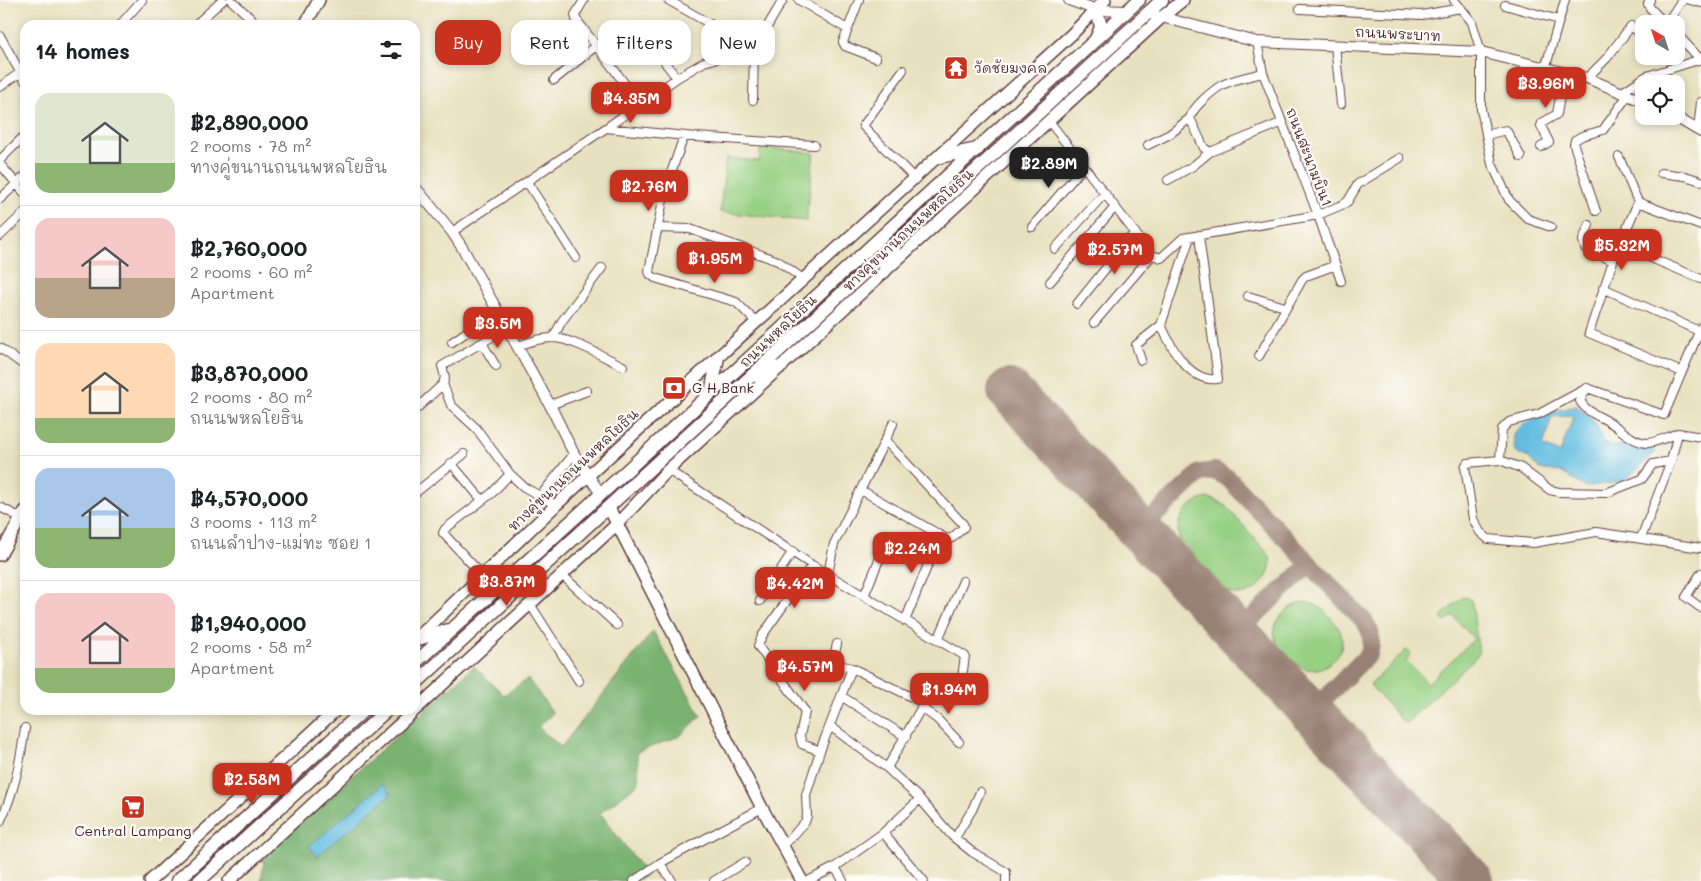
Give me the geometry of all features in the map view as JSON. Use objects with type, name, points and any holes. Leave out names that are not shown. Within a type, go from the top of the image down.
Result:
[{"type":"highway","name":"ถนนพหลโยธิน","points":[[420,658],[978,149],[1138,0]]},
{"type":"highway","name":"ถนนพหลโยธิน","points":[[420,679],[1162,0]]},
{"type":"highway","points":[[1096,39],[1100,27],[1101,5]]},
{"type":"highway","points":[[1127,11],[1146,13]]},
{"type":"highway","points":[[939,157],[978,149]]},
{"type":"highway","points":[[884,272],[895,244]]},
{"type":"highway","points":[[711,393],[718,357]]},
{"type":"highway","points":[[747,380],[782,366]]},
{"type":"highway","points":[[601,494],[609,508]]},
{"type":"highway","points":[[420,639],[451,630]]},
{"type":"highway","points":[[177,881],[359,715]]},
{"type":"highway","points":[[199,881],[382,715]]},
{"type":"main road","points":[[308,20],[319,0]]},
{"type":"main road","name":"ทางคู่ขนานถนนพหลโยธิน","points":[[420,705],[617,524],[668,470],[1162,17],[1183,0]]},
{"type":"main road","name":"ทางคู่ขนานถนนพหลโยธิน","points":[[420,635],[556,505],[939,157],[1101,5]]},
{"type":"main road","points":[[609,508],[762,808],[802,881]]},
{"type":"main road","points":[[0,555],[20,520]]},
{"type":"main road","points":[[150,881],[331,715]]},
{"type":"main road","name":"ทางคู่ขนานถนนพหลโยธิน","points":[[229,881],[410,715]]},
{"type":"street","points":[[124,20],[142,0]]},
{"type":"street","points":[[201,20],[224,0]]},
{"type":"street","points":[[231,0],[253,20]]},
{"type":"street","points":[[584,0],[575,17],[640,104]]},
{"type":"street","points":[[668,0],[704,20]]},
{"type":"street","points":[[771,20],[783,0]]},
{"type":"street","points":[[799,0],[847,29]]},
{"type":"street","points":[[859,0],[843,42],[845,46],[876,58]]},
{"type":"street","points":[[1068,0],[1127,11]]},
{"type":"street","points":[[1110,0],[1127,11]]},
{"type":"street","points":[[1454,0],[1472,22],[1481,52],[1481,109],[1492,164],[1509,200],[1528,219],[1551,226]]},
{"type":"street","points":[[1545,69],[1565,0]]},
{"type":"street","points":[[1650,0],[1648,4],[1657,15]]},
{"type":"street","points":[[1672,15],[1684,0]]},
{"type":"street","points":[[1690,0],[1701,2]]},
{"type":"street","points":[[1505,4],[1559,20]]},
{"type":"street","points":[[1300,9],[1422,15],[1461,8]]},
{"type":"street","name":"ถนนพระบาท","points":[[1146,13],[1257,42],[1481,52],[1587,78],[1635,98]]},
{"type":"street","points":[[1587,78],[1606,58],[1631,26],[1635,29]]},
{"type":"street","points":[[0,36],[20,72]]},
{"type":"street","name":"ถนนสะนามบิน1","points":[[1257,42],[1263,73],[1318,215],[1341,281]]},
{"type":"street","points":[[1596,211],[1574,145],[1575,140],[1603,130],[1625,94],[1647,76],[1701,59],[1685,42]]},
{"type":"street","points":[[1336,45],[1342,104]]},
{"type":"street","points":[[554,80],[596,46]]},
{"type":"street","points":[[452,232],[677,78],[701,64]]},
{"type":"street","points":[[667,65],[677,78]]},
{"type":"street","points":[[753,100],[754,65]]},
{"type":"street","points":[[903,70],[864,126],[914,178]]},
{"type":"street","points":[[1210,152],[1204,148],[1190,118],[1191,112],[1222,85],[1263,73]]},
{"type":"street","points":[[1541,146],[1549,142],[1541,126],[1542,123],[1556,114],[1564,73]]},
{"type":"street","points":[[0,87],[20,78]]},
{"type":"street","points":[[1685,123],[1699,131],[1701,102]]},
{"type":"street","points":[[1148,145],[1170,134],[1190,118]]},
{"type":"street","points":[[1049,121],[1152,255],[1161,258],[1183,238],[1318,215],[1344,204],[1348,201],[1358,184],[1400,158]]},
{"type":"street","points":[[1168,180],[1193,166],[1210,152],[1283,122]]},
{"type":"street","points":[[606,128],[684,136],[814,145]]},
{"type":"street","points":[[1486,136],[1506,130],[1521,158]]},
{"type":"street","points":[[684,136],[665,190],[649,271],[650,274],[655,278],[736,302],[756,322]]},
{"type":"street","points":[[20,140],[0,162],[20,188]]},
{"type":"street","points":[[1619,157],[1638,202],[1603,288],[1588,333],[1682,372]]},
{"type":"street","points":[[1032,227],[1084,166]]},
{"type":"street","points":[[1661,173],[1685,176],[1701,181]]},
{"type":"street","points":[[0,199],[20,180]]},
{"type":"street","points":[[526,182],[576,258]]},
{"type":"street","points":[[1055,249],[1105,193]]},
{"type":"street","points":[[420,194],[452,232],[463,249],[550,405],[574,454],[601,494]]},
{"type":"street","points":[[1638,202],[1701,226]]},
{"type":"street","points":[[1050,282],[1115,207]]},
{"type":"street","points":[[0,236],[20,217]]},
{"type":"street","points":[[1589,225],[1583,240],[1585,248],[1614,261]]},
{"type":"street","points":[[657,228],[690,230],[778,261],[803,279]]},
{"type":"street","points":[[1077,304],[1135,232]]},
{"type":"street","points":[[1161,325],[1172,348],[1189,368],[1207,379],[1218,379],[1195,237]]},
{"type":"street","points":[[1141,360],[1136,345],[1161,325],[1195,237]]},
{"type":"street","points":[[1620,245],[1701,279]]},
{"type":"street","points":[[1094,323],[1152,255]]},
{"type":"street","points":[[1259,356],[1285,308],[1306,276],[1336,265]]},
{"type":"street","points":[[553,338],[562,321],[602,268]]},
{"type":"street","points":[[1500,460],[1502,429],[1504,426],[1509,422],[1540,414],[1587,388],[1664,415],[1700,330],[1603,288]]},
{"type":"street","points":[[1248,296],[1285,308]]},
{"type":"street","points":[[452,342],[498,314]]},
{"type":"street","points":[[420,405],[442,384],[445,377],[442,366],[507,328]]},
{"type":"street","points":[[518,346],[553,338],[566,341],[623,366]]},
{"type":"street","points":[[482,343],[496,366]]},
{"type":"street","points":[[0,348],[20,362]]},
{"type":"street","points":[[442,384],[451,405],[476,428],[510,474],[524,487],[556,505]]},
{"type":"street","points":[[1587,388],[1580,401],[1582,406],[1636,440],[1648,442],[1678,433],[1701,437]]},
{"type":"street","points":[[550,405],[587,391]]},
{"type":"street","points":[[828,574],[834,544],[893,424]]},
{"type":"street","points":[[1641,538],[1671,460],[1678,433]]},
{"type":"street","points":[[860,490],[950,540],[962,528],[963,524],[885,440]]},
{"type":"street","points":[[420,488],[464,454]]},
{"type":"street","points":[[541,495],[574,454]]},
{"type":"street","points":[[1671,460],[1653,464],[1642,479],[1606,493],[1550,490],[1521,468],[1500,460],[1467,462],[1465,467],[1473,519],[1480,532],[1488,540],[1533,543],[1596,532],[1701,548]]},
{"type":"street","points":[[451,464],[482,500]]},
{"type":"street","points":[[668,470],[812,565],[965,656],[962,681],[958,686],[941,683],[935,684],[931,688],[906,737],[887,768]]},
{"type":"street","points":[[482,576],[443,533],[445,529],[492,493],[510,474]]},
{"type":"street","points":[[0,507],[20,514]]},
{"type":"street","points":[[905,621],[940,535]]},
{"type":"street","points":[[864,596],[889,536]]},
{"type":"street","points":[[760,601],[793,551]]},
{"type":"street","points":[[812,565],[762,636],[758,646],[805,712],[800,736],[802,744],[820,750]]},
{"type":"street","points":[[1701,573],[1686,597],[1701,608]]},
{"type":"street","points":[[562,575],[616,624]]},
{"type":"street","points":[[938,640],[963,581]]},
{"type":"street","points":[[530,604],[579,681]]},
{"type":"street","points":[[838,644],[833,663],[852,668],[923,705],[958,742]]},
{"type":"street","points":[[782,846],[805,822],[807,816],[806,795],[820,750],[852,668]]},
{"type":"street","points":[[841,696],[906,737]]},
{"type":"street","points":[[830,726],[887,768],[920,799],[955,838],[972,852],[1002,868],[1006,872],[1006,881]]},
{"type":"street","points":[[0,822],[10,803],[17,777],[25,728]]},
{"type":"street","points":[[955,838],[972,810],[980,792]]},
{"type":"street","points":[[808,881],[835,867],[884,833],[920,799]]},
{"type":"street","points":[[0,801],[10,803]]},
{"type":"street","points":[[634,881],[660,863],[762,808]]},
{"type":"street","points":[[884,833],[924,881]]},
{"type":"street","points":[[714,881],[745,862]]},
{"type":"street","points":[[660,863],[672,881]]},
{"type":"street","points":[[835,867],[844,881]]},
{"type":"green space","points":[[761,147],[814,153],[806,221],[720,212],[726,158],[759,161]]},
{"type":"green space","points":[[1207,498],[1227,507],[1270,556],[1268,574],[1257,588],[1249,592],[1241,594],[1232,593],[1224,589],[1179,538],[1179,524],[1184,512],[1200,500]]},
{"type":"green space","points":[[1463,597],[1469,598],[1472,602],[1479,654],[1404,723],[1370,685],[1407,649],[1411,654],[1406,661],[1428,683],[1474,639],[1453,616],[1445,622],[1440,617]]},
{"type":"green space","points":[[1303,602],[1314,604],[1323,610],[1339,629],[1342,639],[1340,651],[1336,657],[1325,666],[1313,670],[1306,669],[1292,660],[1280,647],[1274,633],[1279,619],[1284,613],[1296,604]]},
{"type":"green space","points":[[653,631],[701,716],[680,736],[637,752],[639,783],[600,813],[647,875],[634,881],[261,881],[265,855],[474,666],[504,695],[528,679],[553,713],[538,727],[561,747]]},
{"type":"water","points":[[1576,406],[1596,425],[1602,441],[1615,447],[1626,443],[1636,443],[1656,452],[1624,481],[1585,487],[1561,472],[1539,469],[1529,458],[1515,452],[1514,436],[1517,430],[1524,424],[1541,416]],"holes":[[[1574,415],[1560,453],[1543,446],[1552,417]]]},
{"type":"water","points":[[383,784],[391,794],[317,856],[309,846]]},
{"type":"taxiway","points":[[1139,530],[1200,473],[1215,471],[1228,478],[1364,621],[1371,637],[1369,654],[1311,712]]},
{"type":"taxiway","points":[[1236,633],[1310,564]]},
{"type":"runway","points":[[1009,391],[1472,881]]},
{"type":"place","name":"วัดชัยมงคล","points":[[956,68]]},
{"type":"place","name":"G H Bank","points":[[674,388]]},
{"type":"place","name":"Central Lampang","points":[[133,807]]}]
